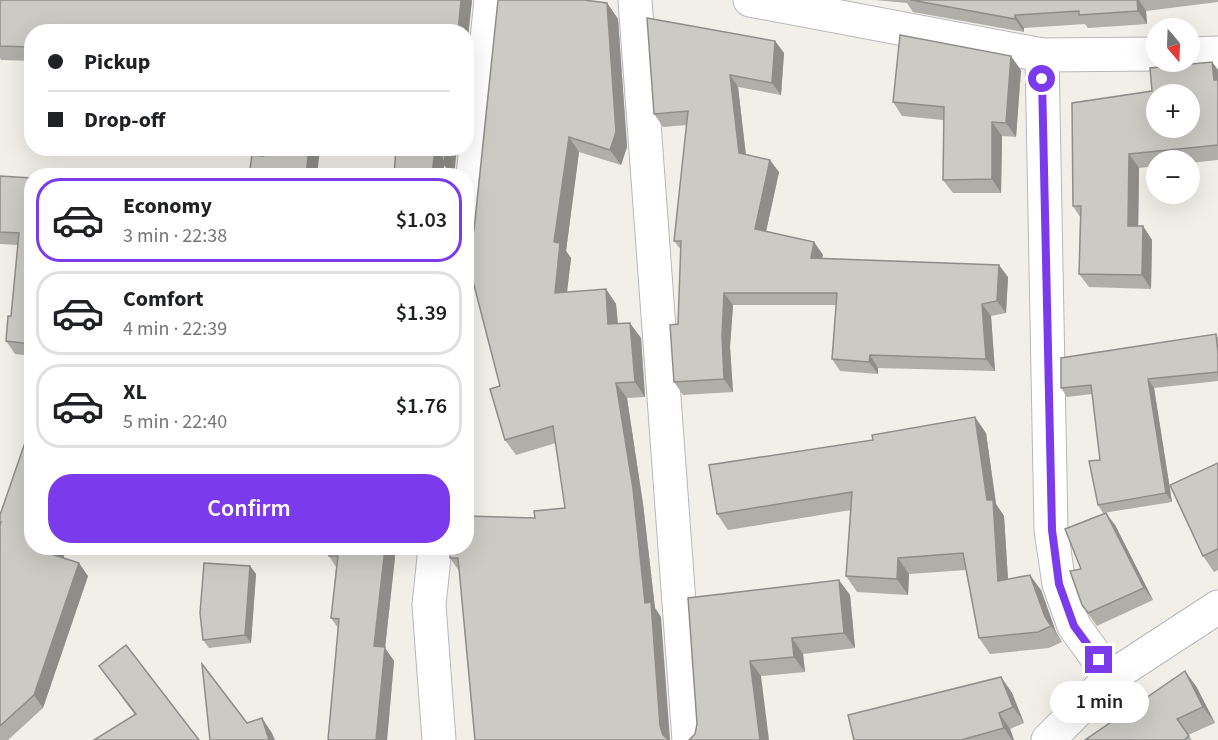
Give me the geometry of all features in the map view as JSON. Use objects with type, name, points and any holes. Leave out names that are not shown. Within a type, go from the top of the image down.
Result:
[{"type":"street","points":[[474,168],[492,0]]},
{"type":"street","points":[[635,0],[689,740]]},
{"type":"street","points":[[750,0],[1042,55],[1146,54]]},
{"type":"street","points":[[1200,54],[1218,53]]},
{"type":"street","points":[[1042,55],[1052,530],[1059,584],[1074,626],[1111,677]]},
{"type":"street","points":[[434,555],[429,605],[439,740]]},
{"type":"street","points":[[1048,740],[1111,677],[1218,607]]},
{"type":"building","points":[[0,0],[461,0],[459,24],[24,24],[24,47],[0,46]]},
{"type":"building","points":[[498,0],[584,0],[607,3],[616,132],[610,150],[569,137],[554,242],[560,243],[555,293],[606,289],[608,324],[630,323],[635,382],[616,383],[633,489],[645,603],[651,602],[660,726],[663,735],[669,740],[475,740],[458,558],[450,558],[450,555],[474,555],[474,516],[535,518],[534,511],[565,508],[553,426],[505,440],[490,389],[500,386],[474,285],[474,230]]},
{"type":"building","points":[[911,0],[1137,0],[1138,11],[1079,15],[1079,11],[1015,15],[1015,19]]},
{"type":"building","points":[[647,18],[775,41],[772,83],[730,75],[739,153],[770,160],[755,229],[814,242],[811,258],[999,265],[997,301],[982,304],[986,359],[870,355],[869,362],[832,359],[837,293],[724,293],[722,335],[724,379],[674,382],[670,325],[678,324],[681,241],[674,241],[688,111],[654,114]]},
{"type":"building","points":[[900,35],[1011,56],[1006,123],[992,122],[992,179],[943,180],[944,107],[893,102]]},
{"type":"building","points":[[1212,62],[1214,80],[1218,80],[1218,145],[1146,150],[1146,152],[1129,154],[1128,226],[1143,226],[1142,275],[1079,274],[1081,206],[1073,206],[1072,103],[1146,92],[1146,138],[1200,138],[1200,84],[1151,84],[1150,72],[1200,72],[1200,63]]},
{"type":"building","points":[[252,156],[308,156],[307,168],[250,168]]},
{"type":"building","points":[[395,156],[434,156],[433,168],[395,168]]},
{"type":"building","points":[[0,176],[24,178],[24,343],[6,341],[8,316],[11,316],[19,233],[0,232]]},
{"type":"building","points":[[1216,334],[1218,372],[1148,379],[1166,493],[1098,505],[1089,461],[1100,460],[1091,385],[1061,388],[1061,358]]},
{"type":"building","points":[[975,417],[987,500],[993,500],[998,581],[1030,575],[1045,617],[1051,626],[1038,632],[979,638],[963,553],[898,558],[897,579],[846,576],[852,492],[717,514],[709,465],[873,440],[872,435]]},
{"type":"building","points":[[24,445],[24,555],[54,555],[79,563],[34,695],[0,726],[1,522],[0,515]]},
{"type":"building","points":[[1218,463],[1218,549],[1203,556],[1170,485]]},
{"type":"building","points":[[1106,513],[1144,588],[1088,613],[1082,605],[1070,571],[1081,569],[1065,529]]},
{"type":"building","points":[[384,555],[374,646],[385,647],[376,740],[328,740],[339,619],[331,618],[338,556],[329,556]]},
{"type":"building","points":[[204,563],[250,566],[245,635],[203,640],[200,613]]},
{"type":"building","points":[[839,580],[844,633],[792,638],[794,657],[750,661],[760,740],[689,740],[695,734],[697,724],[688,598]]},
{"type":"building","points":[[126,645],[199,740],[94,740],[136,714],[99,666]]},
{"type":"building","points":[[202,664],[247,723],[262,718],[269,740],[210,740]]},
{"type":"building","points":[[1185,671],[1203,707],[1177,719],[1189,736],[1184,740],[1085,740]]},
{"type":"building","points":[[1001,677],[1013,707],[999,713],[1004,728],[961,740],[854,740],[848,715]]},
{"type":"route","points":[[1042,79],[1052,530],[1059,584],[1074,626],[1099,660]]}]
